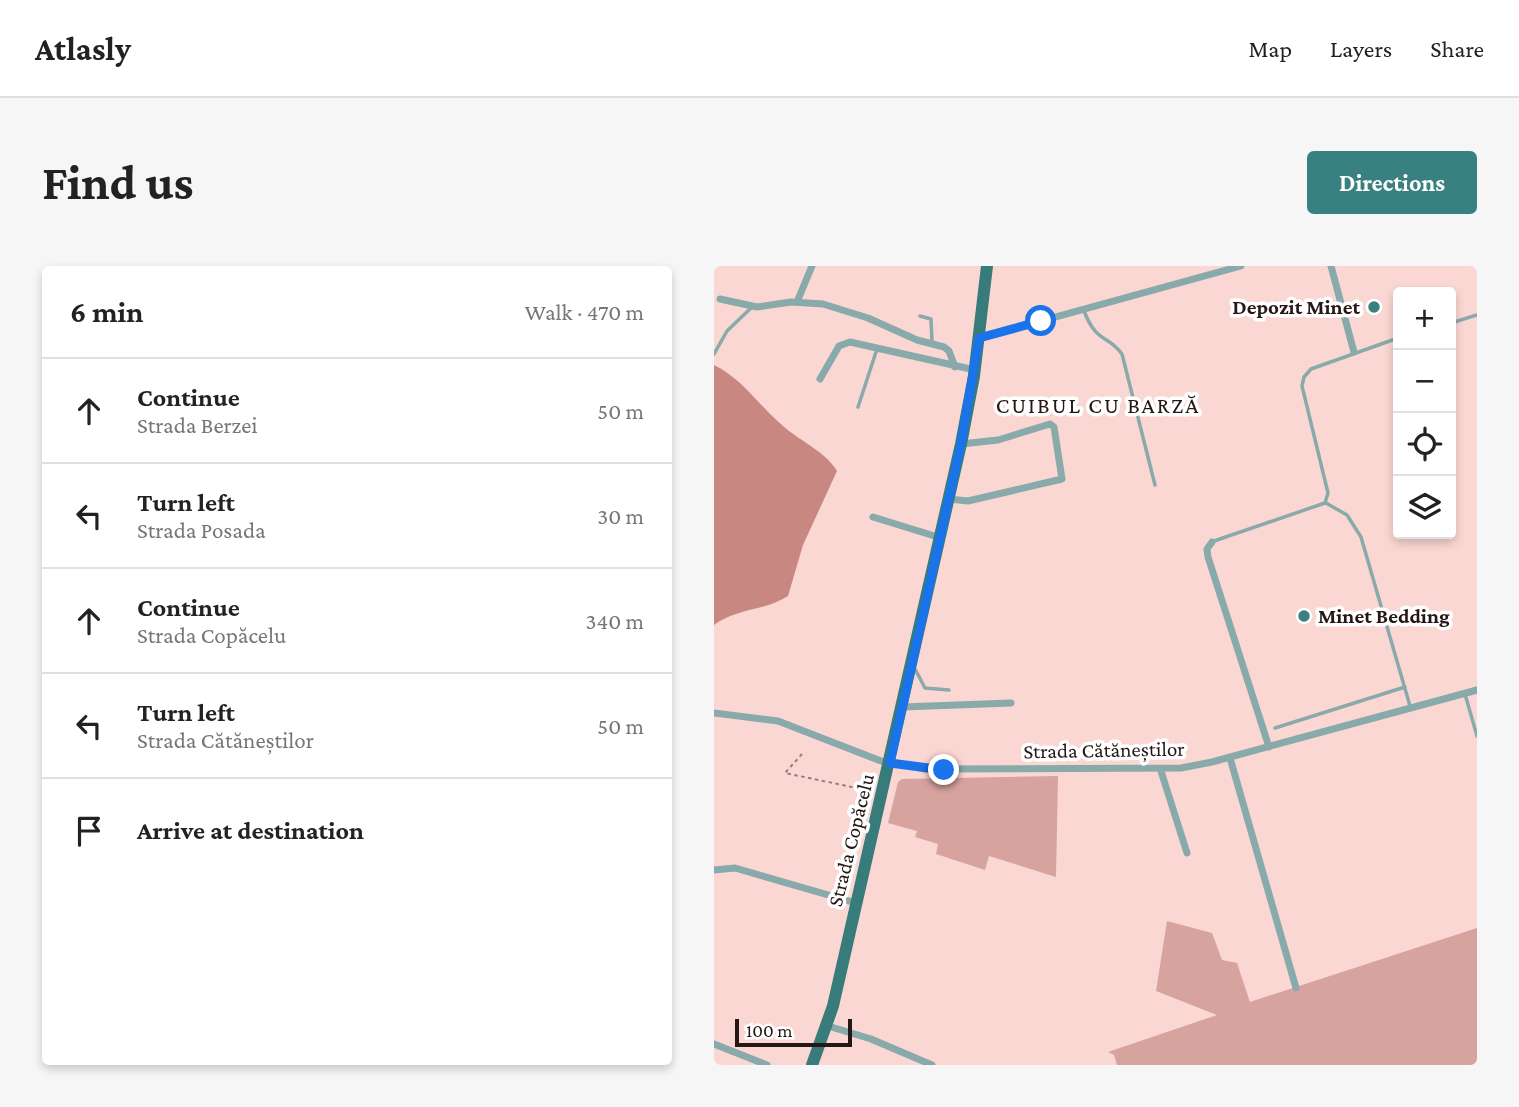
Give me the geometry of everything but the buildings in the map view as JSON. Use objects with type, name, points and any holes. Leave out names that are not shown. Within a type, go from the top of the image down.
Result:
[{"type":"main road","name":"Strada Copăcelu","points":[[812,1065],[828,1026],[941,538],[974,373],[987,266]]},
{"type":"street","points":[[797,302],[812,266]]},
{"type":"street","points":[[979,338],[1223,268],[1241,266]]},
{"type":"street","points":[[1331,266],[1354,352]]},
{"type":"street","points":[[720,299],[752,306],[797,302],[823,304],[844,310],[889,326],[904,336],[932,342],[949,351],[954,367]]},
{"type":"street","points":[[820,379],[843,343],[974,373]]},
{"type":"street","points":[[949,499],[968,500],[999,495],[1062,479],[1051,424],[998,440],[961,444]]},
{"type":"street","points":[[873,517],[941,538]]},
{"type":"street","points":[[1212,542],[1207,549],[1208,557],[1269,747]]},
{"type":"street","name":"Strada Cătăneștilor","points":[[714,713],[778,720],[890,763],[944,770],[1194,767],[1477,690]]},
{"type":"street","points":[[903,708],[1011,703]]},
{"type":"street","points":[[1230,758],[1296,988]]},
{"type":"street","points":[[1160,768],[1187,853]]},
{"type":"street","points":[[714,870],[746,870],[856,903]]},
{"type":"street","points":[[828,1026],[872,1040],[932,1065]]},
{"type":"street","points":[[714,1044],[766,1065]]},
{"type":"lane","points":[[714,354],[727,331],[752,306]]},
{"type":"lane","points":[[1083,309],[1094,334],[1117,347],[1122,354],[1155,485]]},
{"type":"lane","points":[[1456,321],[1477,315]]},
{"type":"lane","points":[[920,316],[931,319],[932,342]]},
{"type":"lane","points":[[1325,503],[1328,493],[1302,386],[1311,369],[1393,340]]},
{"type":"lane","points":[[858,407],[877,349]]},
{"type":"lane","points":[[1212,542],[1325,503],[1347,515],[1361,537],[1411,708]]},
{"type":"lane","points":[[913,664],[925,688],[949,690]]},
{"type":"lane","points":[[1275,728],[1405,687]]},
{"type":"lane","points":[[1465,694],[1477,736]]},
{"type":"path","points":[[802,754],[785,773],[883,794]]},
{"type":"shaded area","points":[[714,365],[734,378],[774,418],[820,452],[837,471],[803,545],[788,596],[732,615],[714,625]]},
{"type":"shaded area","points":[[1058,776],[1056,877],[989,856],[985,870],[936,854],[938,844],[915,837],[917,831],[888,823],[898,782],[902,779]]},
{"type":"shaded area","points":[[1167,921],[1212,933],[1222,960],[1237,963],[1250,1002],[1477,928],[1477,1065],[1117,1065],[1114,1055],[1108,1052],[1217,1015],[1156,991]]},
{"type":"place","name":"Depozit Minet","points":[[1374,307]]},
{"type":"place","name":"Minet Bedding","points":[[1304,616]]},
{"type":"district","name":"CUIBUL CU BARZĂ","points":[[1098,405]]},
{"type":"route","points":[[944,770],[890,763],[961,444],[979,338],[1041,321]]}]
